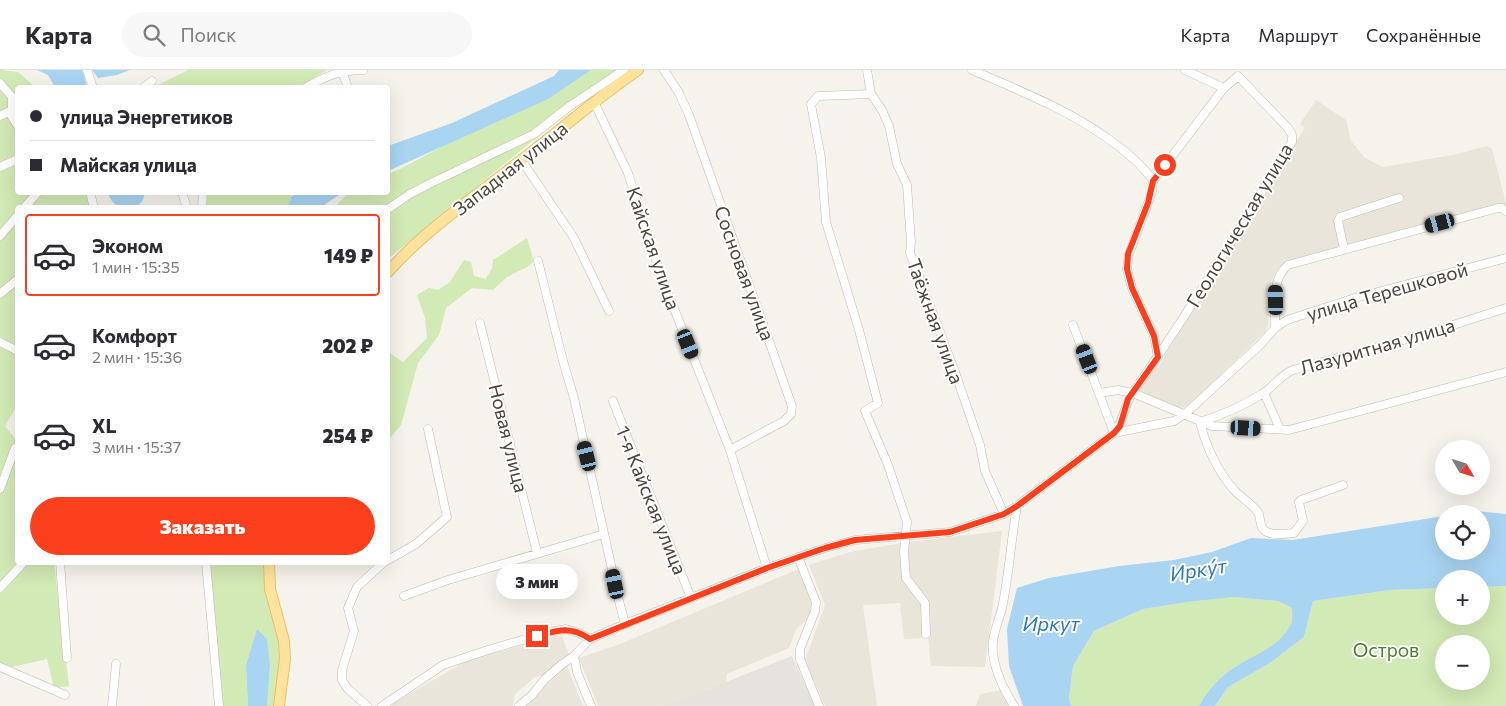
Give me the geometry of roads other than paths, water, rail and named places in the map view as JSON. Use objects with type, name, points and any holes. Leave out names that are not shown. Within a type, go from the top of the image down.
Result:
[{"type":"main road","name":"Западная улица","points":[[390,270],[418,241],[522,161],[594,102],[638,70]]},
{"type":"main road","points":[[269,565],[270,589],[284,641],[285,659],[279,706]]},
{"type":"street","points":[[87,70],[92,85]]},
{"type":"street","points":[[310,85],[324,76],[342,71],[363,70]]},
{"type":"street","points":[[390,208],[429,184],[534,134],[570,106],[624,70]]},
{"type":"street","name":"Сосновая улица","points":[[664,70],[679,93],[689,115],[792,406],[791,414],[784,421],[730,450]]},
{"type":"street","name":"Таёжная улица","points":[[867,70],[871,94],[882,110],[889,126],[897,164],[907,185],[911,242],[910,254],[958,381],[980,446],[985,471],[1004,514]]},
{"type":"street","points":[[972,70],[1065,111],[1098,131],[1138,163],[1153,181]]},
{"type":"street","points":[[1185,70],[1224,88]]},
{"type":"street","points":[[342,71],[347,85]]},
{"type":"street","points":[[1158,357],[1154,336],[1132,288],[1127,269],[1128,254],[1148,203],[1153,181],[1224,88],[1238,73]]},
{"type":"street","name":"Геологическая улица","points":[[1114,433],[1120,426],[1128,399],[1186,314],[1292,142],[1292,135],[1288,128],[1238,73]]},
{"type":"street","points":[[147,85],[152,81]]},
{"type":"street","points":[[0,83],[12,97],[12,116],[15,121]]},
{"type":"street","points":[[871,94],[818,96],[811,104],[821,158],[826,222],[859,330],[878,403],[865,411],[907,522],[904,552],[906,578],[925,603],[926,634]]},
{"type":"street","name":"Кайская улица","points":[[594,102],[628,173],[660,273],[730,450],[767,568]]},
{"type":"street","points":[[0,116],[12,110]]},
{"type":"street","points":[[0,167],[15,160]]},
{"type":"street","points":[[522,161],[574,238],[609,311]]},
{"type":"street","points":[[27,205],[35,195]]},
{"type":"street","points":[[1344,249],[1338,221],[1340,217],[1399,198]]},
{"type":"street","points":[[1275,328],[1276,287],[1281,271],[1288,265],[1498,208],[1506,211]]},
{"type":"street","points":[[0,236],[15,218]]},
{"type":"street","name":"улица Терешковой","points":[[1185,414],[1261,344],[1275,328],[1287,320],[1355,298],[1506,258]]},
{"type":"street","points":[[538,261],[562,361],[574,398],[626,624]]},
{"type":"street","points":[[0,294],[15,282]]},
{"type":"street","name":"Лазуритная улица","points":[[1200,422],[1219,416],[1264,393],[1284,373],[1422,335],[1506,308]]},
{"type":"street","name":"Новая улица","points":[[480,323],[537,553]]},
{"type":"street","points":[[1073,325],[1114,433]]},
{"type":"street","points":[[0,342],[15,350]]},
{"type":"street","points":[[1100,393],[1118,390],[1133,393],[1212,426],[1289,430],[1506,372]]},
{"type":"street","points":[[1264,393],[1280,429]]},
{"type":"street","name":"1-я Кайская улица","points":[[613,401],[691,598]]},
{"type":"street","points":[[519,706],[532,695],[545,679],[574,656],[590,639],[798,557],[855,540],[906,534],[950,532],[1004,514],[1114,433],[1174,421],[1185,414]]},
{"type":"street","points":[[1200,422],[1220,470],[1235,490],[1258,512],[1262,529],[1265,532],[1294,533],[1303,521],[1299,502],[1301,500],[1343,485]]},
{"type":"street","points":[[390,559],[416,544],[447,517],[428,429]]},
{"type":"street","points":[[0,489],[15,448]]},
{"type":"street","points":[[1014,706],[1001,685],[992,652],[994,636],[1002,609],[1017,506]]},
{"type":"street","points":[[404,596],[448,580],[604,534]]},
{"type":"street","points":[[798,557],[816,602],[815,611],[800,649],[800,659],[819,706]]},
{"type":"street","points":[[0,588],[21,565]]},
{"type":"street","points":[[60,565],[67,658]]},
{"type":"street","points":[[206,565],[218,706]]},
{"type":"street","points":[[367,706],[347,688],[342,680],[342,670],[354,632],[348,608],[357,587],[382,565]]},
{"type":"street","points":[[382,706],[443,665],[488,650],[541,634],[566,629],[579,632],[590,639]]},
{"type":"street","points":[[574,656],[577,672],[591,706]]},
{"type":"street","points":[[112,706],[116,664]]},
{"type":"street","points":[[0,667],[65,695]]},
{"type":"water","points":[[37,70],[82,70],[86,85],[54,85],[48,75]]},
{"type":"water","points":[[92,70],[130,70],[117,75],[98,78]]},
{"type":"water","points":[[559,70],[591,70],[548,99],[390,170],[390,145],[452,123],[554,76]]},
{"type":"water","points":[[108,195],[144,195],[139,205],[116,205]]},
{"type":"water","points":[[339,195],[324,205],[289,205],[292,196]]},
{"type":"water","name":"Иркут","points":[[1490,512],[1506,514],[1506,586],[1490,587],[1490,570],[1435,570],[1435,588],[1390,590],[1313,601],[1304,637],[1270,663],[1228,687],[1215,706],[1199,706],[1212,687],[1224,675],[1237,665],[1272,646],[1286,633],[1291,624],[1292,608],[1278,601],[1233,597],[1143,609],[1094,631],[1073,666],[1069,698],[1071,706],[1023,706],[1009,666],[1007,629],[1017,588],[1049,578],[1119,566],[1174,560],[1212,552],[1251,538],[1293,540],[1435,517],[1435,560],[1490,560]]},
{"type":"water","points":[[257,629],[267,639],[270,666],[267,706],[248,706],[246,665]]},
{"type":"water label","name":"Ирку́т","points":[[1198,569]]},
{"type":"park label","name":"Остров","points":[[1386,649]]}]
